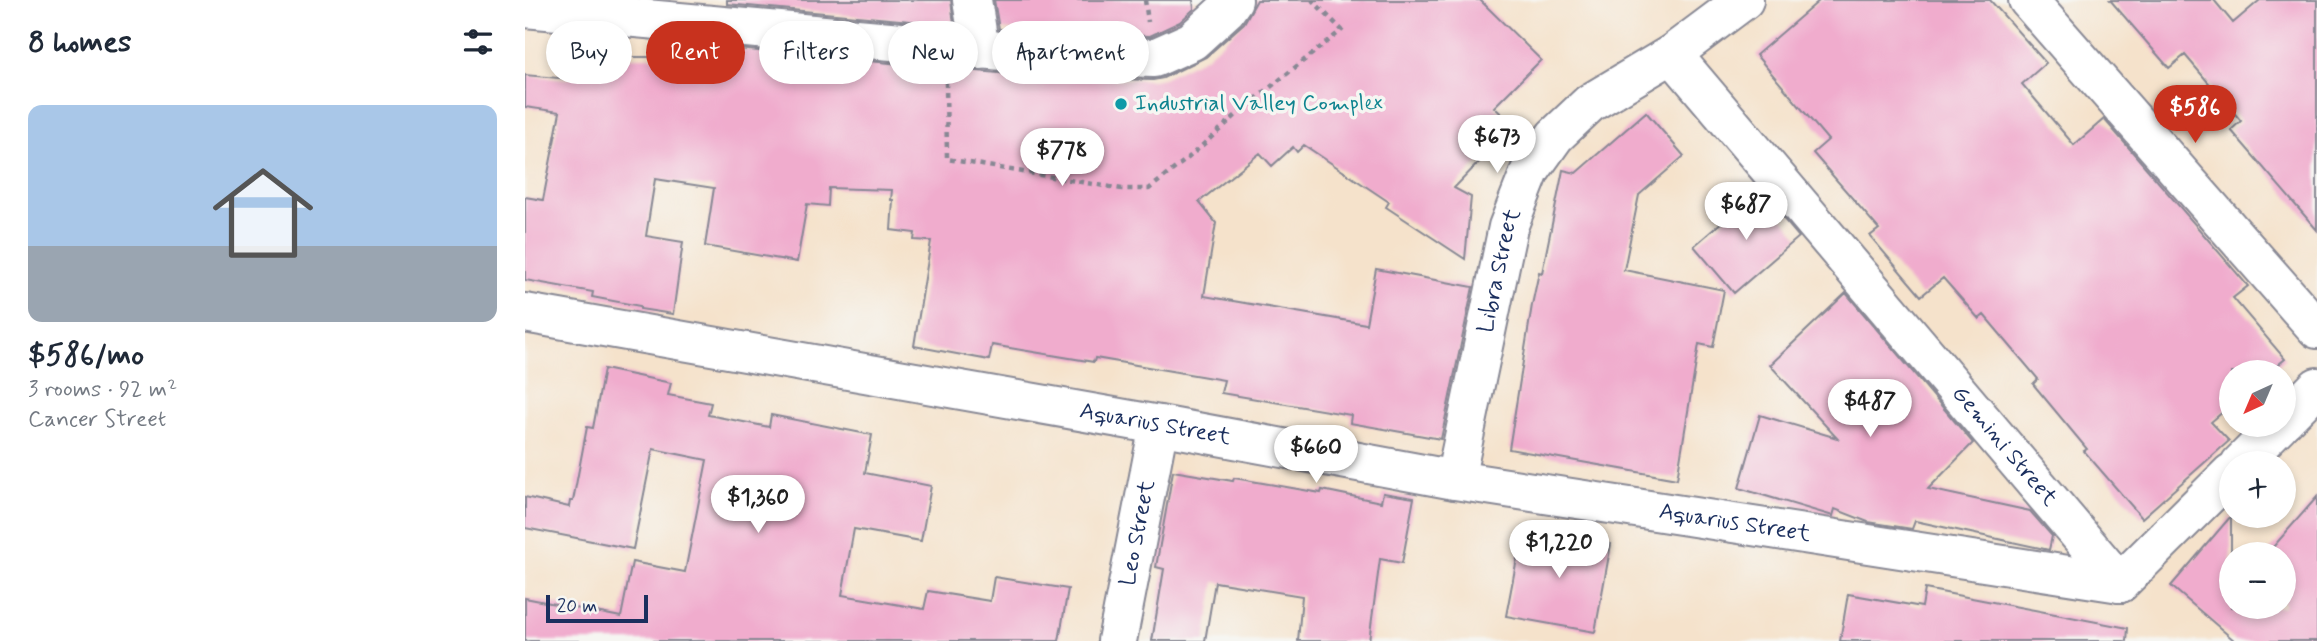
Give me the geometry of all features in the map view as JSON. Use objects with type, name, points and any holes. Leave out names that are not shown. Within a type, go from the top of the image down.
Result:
[{"type":"street","points":[[968,21],[972,0]]},
{"type":"street","points":[[978,49],[1045,55],[1153,58],[1192,41],[1226,10],[1233,0]]},
{"type":"street","name":"Libra Street","points":[[1455,480],[1508,228],[1530,171],[1555,136],[1590,103],[1672,54],[1744,0]]},
{"type":"street","points":[[2028,0],[2317,329]]},
{"type":"street","points":[[525,8],[888,41]]},
{"type":"street","name":"Gemini Street","points":[[1672,54],[2120,583]]},
{"type":"street","name":"Aquarius Street","points":[[525,313],[1455,480],[2120,583]]},
{"type":"street","points":[[2296,408],[2317,387]]},
{"type":"street","name":"Leo Street","points":[[1117,641],[1159,425]]},
{"type":"street","points":[[2253,451],[2266,438]]},
{"type":"street","points":[[2120,583],[2219,484]]},
{"type":"path","points":[[958,84],[947,159],[1122,189],[1149,189],[1342,30],[1312,0]]},
{"type":"building","points":[[727,0],[951,0],[954,21],[911,21],[727,4]]},
{"type":"building","points":[[994,0],[1193,0],[1194,9],[1180,22],[1150,36],[1149,21],[998,21]]},
{"type":"building","points":[[1257,0],[1480,0],[1541,60],[1494,107],[1514,126],[1454,188],[1471,197],[1465,259],[1386,207],[1389,202],[1304,145],[1297,152],[1293,147],[1272,166],[1260,153],[1199,202],[1216,223],[1204,296],[1366,324],[1376,269],[1473,287],[1441,439],[1350,423],[1351,415],[1221,393],[1224,380],[1095,358],[1094,362],[992,345],[989,360],[914,346],[931,241],[914,240],[915,233],[891,230],[892,190],[829,188],[828,206],[807,204],[797,262],[705,246],[714,188],[655,179],[646,236],[683,242],[673,314],[592,297],[593,292],[525,280],[525,197],[543,200],[560,112],[525,107],[525,75],[546,77],[546,84],[632,84],[632,57],[646,57],[646,84],[745,84],[745,50],[759,51],[759,84],[874,84],[874,61],[888,63],[888,84],[978,84],[978,71],[992,72],[992,84],[1149,84],[1149,80],[1163,78],[1206,57],[1244,23]]},
{"type":"building","points":[[1820,0],[1990,0],[2046,63],[2022,84],[2074,145],[2104,119],[2248,286],[2233,298],[2285,359],[2219,360],[2219,415],[2211,422],[2219,430],[2219,438],[2229,441],[2142,518],[2084,451],[2087,449],[2033,384],[2038,379],[1984,315],[1979,319],[1943,278],[1921,296],[1870,236],[1879,229],[1813,153],[1828,140],[1756,55]]},
{"type":"building","points":[[2110,0],[2214,0],[2233,23],[2260,0],[2317,0],[2317,230],[2231,130],[2241,121],[2185,55],[2169,68]]},
{"type":"building","points":[[1646,112],[1684,156],[1639,195],[1624,270],[1724,290],[1713,347],[1699,344],[1677,479],[1509,449],[1532,305],[1539,272],[1542,273],[1563,170],[1576,173]]},
{"type":"building","points":[[1759,190],[1799,237],[1734,293],[1694,246]]},
{"type":"building","points":[[1846,293],[1973,443],[1928,489],[2030,511],[2052,536],[2049,550],[1915,521],[1912,529],[1868,522],[1835,509],[1833,516],[1739,488],[1760,415],[1837,438],[1770,365]]},
{"type":"building","points":[[604,369],[671,383],[668,395],[711,403],[708,415],[769,427],[771,415],[872,435],[865,473],[931,486],[921,541],[854,529],[842,595],[924,609],[928,591],[990,601],[994,577],[1068,589],[1059,641],[525,641],[525,598],[621,617],[632,562],[685,572],[707,460],[653,449],[633,549],[525,528],[525,497],[569,507],[570,501],[573,501],[587,427],[593,428]]},
{"type":"building","points":[[1173,471],[1321,493],[1322,490],[1381,502],[1383,493],[1414,498],[1402,563],[1380,559],[1369,641],[1298,641],[1302,596],[1215,582],[1205,641],[1152,641],[1164,569],[1156,567]]},
{"type":"building","points":[[2317,497],[2317,641],[2235,641],[2171,586],[2221,528],[2231,528],[2231,542],[2219,542],[2219,619],[2296,619],[2296,542],[2277,542],[2290,528],[2296,528],[2296,521]]},
{"type":"building","points":[[1523,527],[1611,544],[1595,632],[1506,616]]},
{"type":"building","points":[[1925,589],[2128,628],[2127,641],[1840,641],[1848,594],[1922,607]]},
{"type":"place","name":"Industrial Valley Complex","points":[[1121,104]]}]
